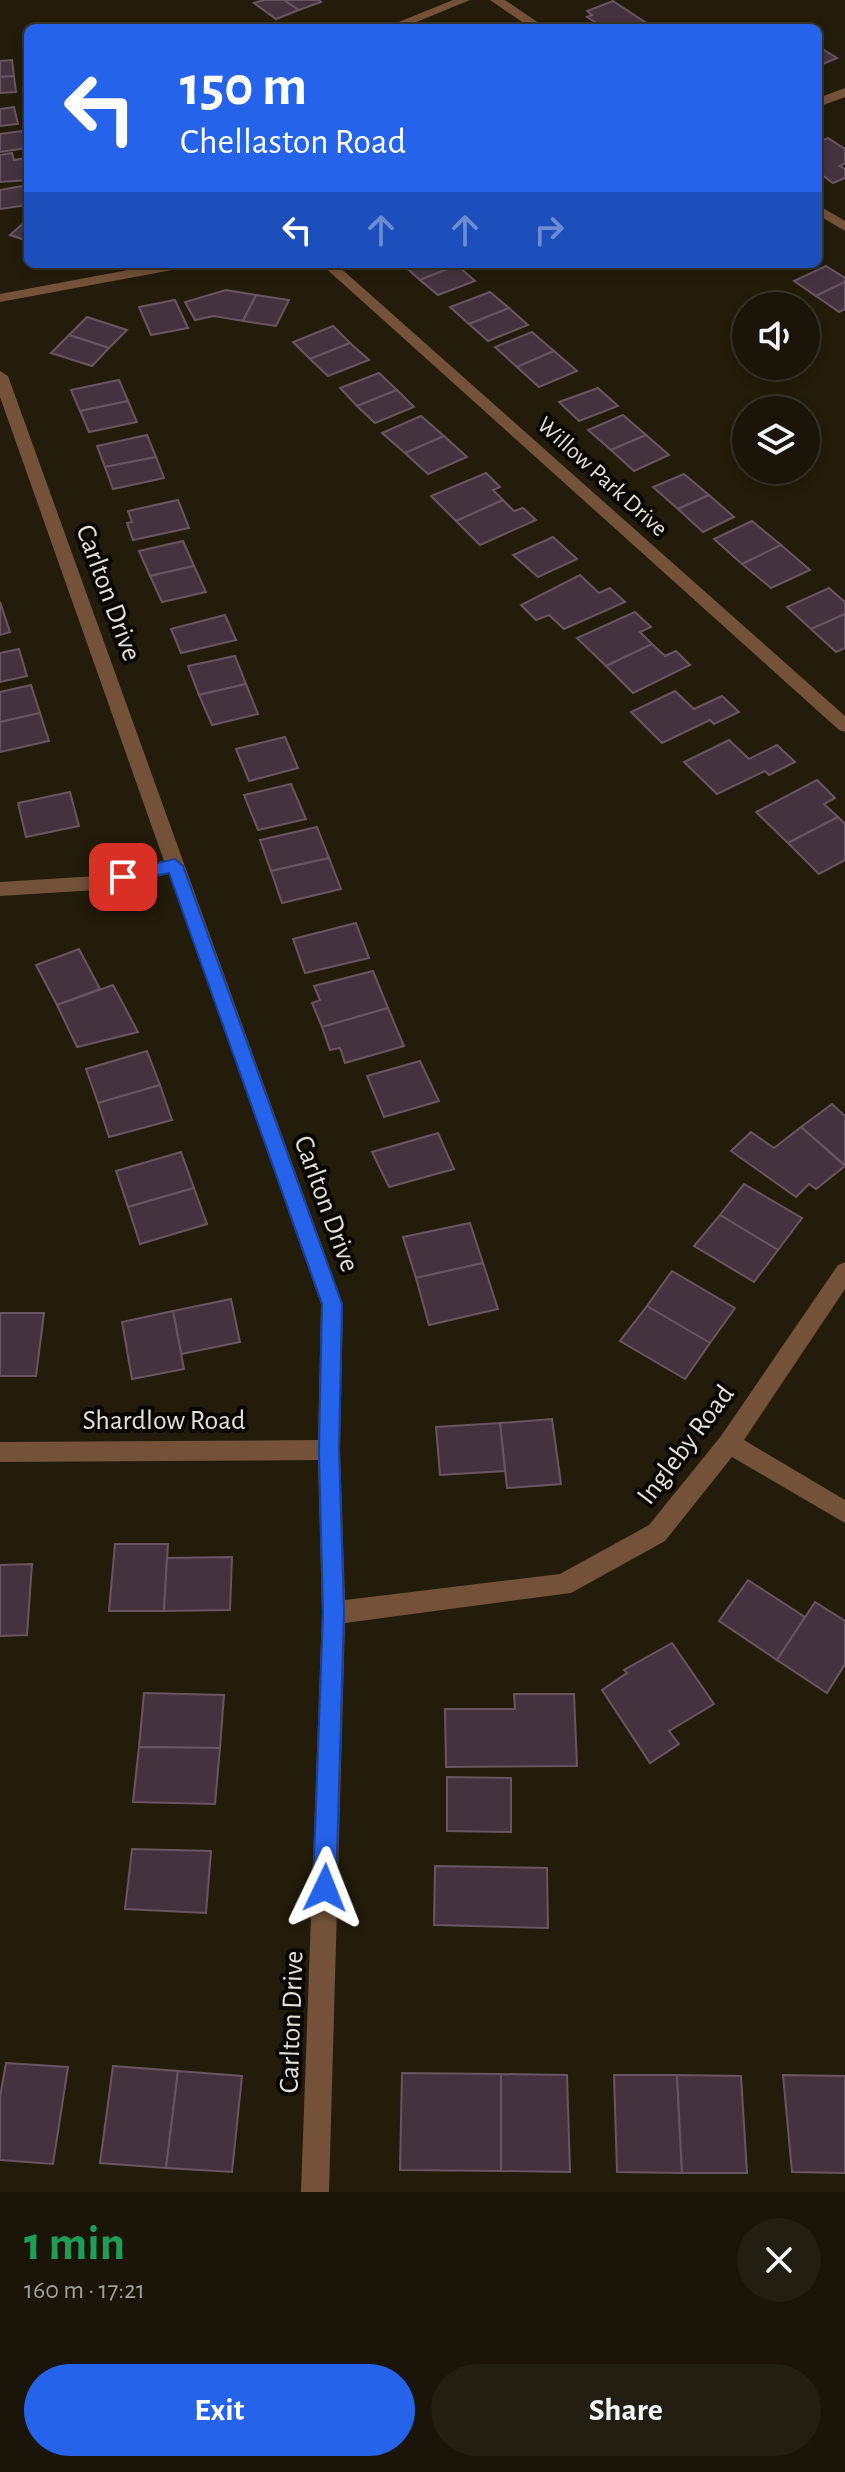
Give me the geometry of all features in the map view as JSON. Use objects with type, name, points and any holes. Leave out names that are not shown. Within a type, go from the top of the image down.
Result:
[{"type":"street","points":[[401,24],[464,0]]},
{"type":"street","points":[[496,0],[534,24]]},
{"type":"street","points":[[822,101],[845,92]]},
{"type":"street","points":[[822,212],[845,227]]},
{"type":"street","points":[[0,298],[161,268]]},
{"type":"street","name":"Willow Park Drive","points":[[332,268],[845,726]]},
{"type":"street","name":"Carlton Drive","points":[[0,376],[332,1304],[329,1450],[334,1613],[315,2192]]},
{"type":"street","points":[[0,889],[97,883],[175,866]]},
{"type":"street","name":"Ingleby Road","points":[[334,1613],[563,1585],[657,1533],[729,1443],[845,1271]]},
{"type":"street","points":[[729,1443],[845,1512]]},
{"type":"street","name":"Shardlow Road","points":[[0,1452],[329,1450]]},
{"type":"building","points":[[284,0],[299,10],[276,19],[254,3]]},
{"type":"building","points":[[284,0],[319,0],[321,2],[299,10]]},
{"type":"building","points":[[613,1],[648,24],[598,24],[587,17],[592,15],[587,11]]},
{"type":"building","points":[[822,49],[837,58],[822,64]]},
{"type":"building","points":[[12,60],[14,76],[0,77],[0,61]]},
{"type":"building","points":[[14,76],[16,92],[0,93],[0,77]]},
{"type":"building","points":[[14,107],[18,124],[0,126],[0,109]]},
{"type":"building","points":[[22,131],[24,148],[0,152],[0,134]]},
{"type":"building","points":[[828,138],[845,149],[845,163],[840,166],[845,169],[845,178],[833,183],[822,175],[822,140]]},
{"type":"building","points":[[12,153],[14,160],[24,158],[24,180],[0,182],[0,155]]},
{"type":"building","points":[[24,186],[24,206],[0,209],[0,190]]},
{"type":"building","points":[[24,223],[24,240],[10,235]]},
{"type":"building","points":[[826,266],[845,278],[845,282],[820,294],[810,292],[794,281],[822,268]]},
{"type":"building","points":[[406,268],[450,268],[420,280]]},
{"type":"building","points":[[450,268],[460,268],[475,281],[438,295],[420,280]]},
{"type":"building","points":[[845,282],[845,309],[839,312],[820,299],[820,294]]},
{"type":"building","points":[[226,290],[256,295],[243,321],[214,316],[195,320],[185,302]]},
{"type":"building","points":[[490,292],[509,308],[469,324],[450,307]]},
{"type":"building","points":[[256,295],[289,300],[276,326],[243,321]]},
{"type":"building","points":[[175,300],[188,328],[151,335],[139,307]]},
{"type":"building","points":[[509,308],[528,325],[488,341],[469,324]]},
{"type":"building","points":[[87,317],[127,330],[109,348],[69,335]]},
{"type":"building","points":[[333,326],[350,343],[310,359],[293,342]]},
{"type":"building","points":[[532,332],[554,351],[517,367],[495,347]]},
{"type":"building","points":[[69,335],[109,348],[92,366],[51,353]]},
{"type":"building","points":[[350,343],[369,360],[328,376],[310,359]]},
{"type":"building","points":[[554,351],[577,371],[539,387],[517,367]]},
{"type":"building","points":[[379,373],[397,390],[357,406],[340,388]]},
{"type":"building","points":[[119,380],[128,401],[80,411],[71,390]]},
{"type":"building","points":[[598,388],[618,406],[579,421],[559,402]]},
{"type":"building","points":[[397,390],[414,407],[375,423],[357,406]]},
{"type":"building","points":[[128,401],[137,422],[89,432],[80,411]]},
{"type":"building","points":[[623,415],[646,435],[611,450],[588,430]]},
{"type":"building","points":[[421,416],[444,436],[405,453],[382,433]]},
{"type":"building","points":[[147,435],[156,457],[105,467],[97,446]]},
{"type":"building","points":[[646,435],[669,455],[634,471],[611,450]]},
{"type":"building","points":[[444,436],[467,457],[428,474],[405,453]]},
{"type":"building","points":[[156,457],[164,478],[113,489],[105,467]]},
{"type":"building","points":[[486,473],[500,487],[493,490],[503,500],[456,521],[431,496]]},
{"type":"building","points":[[684,474],[709,495],[678,509],[653,487]]},
{"type":"building","points":[[709,495],[734,517],[703,532],[678,509]]},
{"type":"building","points":[[178,500],[189,528],[133,540],[127,523],[132,522],[128,511]]},
{"type":"building","points":[[503,500],[514,511],[523,508],[536,520],[480,545],[456,521]]},
{"type":"building","points":[[752,521],[781,545],[742,564],[714,539]]},
{"type":"building","points":[[553,537],[577,559],[538,577],[513,555]]},
{"type":"building","points":[[183,541],[194,566],[150,576],[139,551]]},
{"type":"building","points":[[781,545],[810,570],[771,588],[742,564]]},
{"type":"building","points":[[194,566],[206,592],[162,602],[150,576]]},
{"type":"building","points":[[580,575],[599,593],[610,588],[625,602],[564,629],[549,615],[536,620],[521,605]]},
{"type":"building","points":[[829,588],[845,602],[845,614],[811,629],[787,607]]},
{"type":"building","points":[[0,602],[10,632],[0,635]]},
{"type":"building","points":[[635,612],[651,627],[640,632],[652,644],[606,666],[577,638]]},
{"type":"building","points":[[845,614],[845,648],[836,652],[811,629]]},
{"type":"building","points":[[225,615],[236,640],[181,653],[171,629]]},
{"type":"building","points":[[652,644],[665,656],[676,651],[690,665],[633,693],[606,666]]},
{"type":"building","points":[[19,649],[27,676],[0,682],[0,653]]},
{"type":"building","points":[[235,656],[246,684],[199,695],[188,666]]},
{"type":"building","points":[[246,684],[258,714],[212,725],[199,695]]},
{"type":"building","points":[[31,685],[40,713],[0,722],[0,692]]},
{"type":"building","points":[[675,691],[694,709],[722,696],[739,712],[714,724],[710,720],[662,743],[631,712]]},
{"type":"building","points":[[40,713],[49,741],[0,752],[0,722]]},
{"type":"building","points":[[285,737],[298,768],[249,781],[236,749]]},
{"type":"building","points":[[729,740],[749,759],[777,745],[795,762],[769,775],[765,771],[717,794],[684,762]]},
{"type":"building","points":[[817,780],[835,798],[824,804],[838,817],[788,843],[756,812]]},
{"type":"building","points":[[291,784],[306,819],[258,830],[244,795]]},
{"type":"building","points":[[70,792],[79,826],[26,837],[18,803]]},
{"type":"building","points":[[838,817],[845,824],[845,860],[819,874],[788,843]]},
{"type":"building","points":[[317,827],[329,858],[271,871],[260,840]]},
{"type":"building","points":[[329,858],[341,889],[282,903],[271,871]]},
{"type":"building","points":[[356,923],[369,958],[305,973],[293,939]]},
{"type":"building","points":[[79,949],[100,989],[57,1005],[36,965]]},
{"type":"building","points":[[373,971],[388,1008],[322,1027],[312,1003],[320,1000],[314,986]]},
{"type":"building","points":[[113,985],[138,1032],[77,1047],[57,1005]]},
{"type":"building","points":[[388,1008],[404,1046],[345,1063],[340,1048],[330,1050],[322,1027]]},
{"type":"building","points":[[147,1051],[160,1085],[98,1103],[86,1069]]},
{"type":"building","points":[[420,1061],[439,1101],[384,1117],[367,1076]]},
{"type":"building","points":[[160,1085],[172,1120],[109,1137],[98,1103]]},
{"type":"building","points":[[832,1104],[845,1116],[845,1165],[801,1127]]},
{"type":"building","points":[[801,1127],[845,1166],[816,1189],[809,1184],[796,1197],[731,1151],[751,1132],[774,1148]]},
{"type":"building","points":[[438,1133],[454,1169],[389,1187],[372,1152]]},
{"type":"building","points":[[181,1152],[194,1188],[128,1207],[116,1171]]},
{"type":"building","points":[[744,1184],[802,1218],[778,1250],[720,1215]]},
{"type":"building","points":[[194,1188],[207,1224],[140,1244],[128,1207]]},
{"type":"building","points":[[720,1215],[778,1250],[754,1282],[694,1246]]},
{"type":"building","points":[[470,1223],[483,1263],[416,1278],[403,1237]]},
{"type":"building","points":[[483,1263],[498,1309],[429,1325],[416,1278]]},
{"type":"building","points":[[672,1271],[735,1308],[710,1343],[647,1306]]},
{"type":"building","points":[[231,1299],[240,1342],[181,1354],[173,1311]]},
{"type":"building","points":[[647,1306],[710,1343],[685,1379],[620,1341]]},
{"type":"building","points":[[173,1311],[184,1369],[132,1379],[122,1322]]},
{"type":"building","points":[[0,1313],[44,1313],[36,1376],[0,1376]]},
{"type":"building","points":[[552,1419],[561,1484],[507,1488],[500,1423]]},
{"type":"building","points":[[500,1423],[505,1471],[440,1475],[436,1427]]},
{"type":"building","points":[[115,1544],[168,1544],[164,1611],[109,1611]]},
{"type":"building","points":[[232,1557],[230,1610],[164,1611],[167,1558]]},
{"type":"building","points":[[32,1564],[27,1635],[0,1636],[0,1565]]},
{"type":"building","points":[[748,1580],[805,1617],[777,1660],[719,1621]]},
{"type":"building","points":[[815,1602],[845,1621],[845,1664],[827,1693],[777,1660]]},
{"type":"building","points":[[672,1643],[714,1704],[669,1731],[679,1744],[650,1763],[602,1690],[627,1673],[624,1670]]},
{"type":"building","points":[[144,1693],[224,1695],[220,1748],[139,1747]]},
{"type":"building","points":[[514,1694],[574,1694],[577,1766],[446,1767],[445,1709],[515,1709]]},
{"type":"building","points":[[139,1747],[220,1748],[215,1804],[133,1802]]},
{"type":"building","points":[[447,1777],[511,1778],[511,1832],[447,1831]]},
{"type":"building","points":[[132,1849],[211,1851],[206,1913],[125,1909]]},
{"type":"building","points":[[435,1866],[547,1868],[548,1928],[434,1925]]},
{"type":"building","points":[[6,2063],[68,2067],[53,2164],[0,2160],[0,2097]]},
{"type":"building","points":[[113,2066],[178,2071],[166,2168],[100,2163]]},
{"type":"building","points":[[178,2071],[242,2076],[232,2172],[166,2168]]},
{"type":"building","points":[[402,2073],[501,2074],[501,2171],[400,2170]]},
{"type":"building","points":[[501,2074],[567,2075],[570,2172],[501,2171]]},
{"type":"building","points":[[614,2075],[677,2075],[682,2173],[617,2172]]},
{"type":"building","points":[[677,2075],[741,2076],[747,2173],[682,2173]]},
{"type":"building","points":[[783,2075],[845,2076],[845,2173],[792,2172]]},
{"type":"route","points":[[123,877],[175,866],[332,1304],[329,1450],[334,1613],[325,1888]]}]
